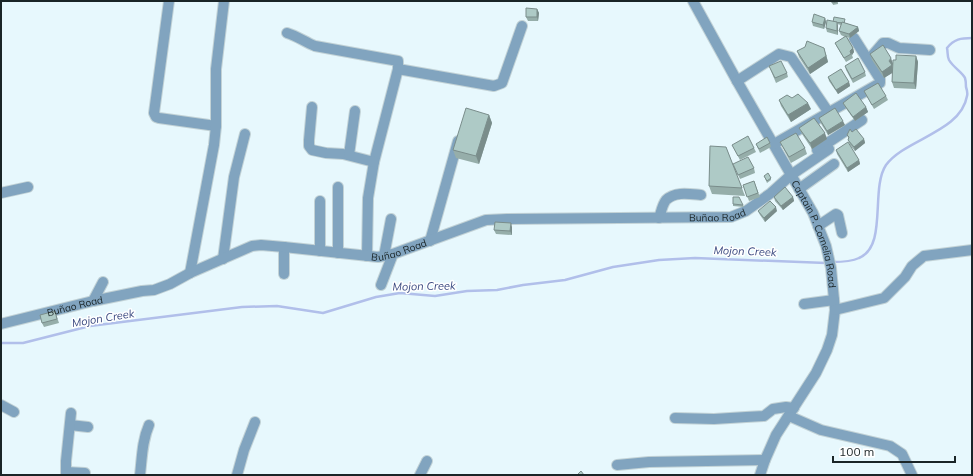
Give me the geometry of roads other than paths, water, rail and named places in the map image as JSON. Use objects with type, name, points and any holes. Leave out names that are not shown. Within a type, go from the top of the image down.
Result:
[{"type":"street","points":[[169,1],[154,113],[156,117],[159,118],[216,126]]},
{"type":"street","points":[[190,273],[214,146],[216,126],[216,69],[224,1]]},
{"type":"street","name":"Captain P. Cornelia Road","points":[[694,1],[737,81],[813,213],[830,263],[834,305],[832,335],[827,350],[816,373],[776,435],[760,475]]},
{"type":"street","points":[[398,69],[494,86],[502,83],[522,26]]},
{"type":"street","points":[[287,33],[299,37],[307,43],[315,46],[398,61],[398,69],[374,162],[368,198],[367,256]]},
{"type":"street","points":[[774,144],[880,83],[880,79],[854,38]]},
{"type":"street","points":[[868,60],[883,43],[888,43],[899,48],[930,50]]},
{"type":"street","points":[[737,81],[780,54],[787,55],[792,57],[829,113]]},
{"type":"street","points":[[312,107],[309,140],[312,150],[349,155],[374,162]]},
{"type":"street","points":[[349,155],[355,111]]},
{"type":"street","points":[[790,172],[862,120]]},
{"type":"street","points":[[223,259],[234,177],[245,134]]},
{"type":"street","points":[[430,241],[460,134]]},
{"type":"street","points":[[790,172],[829,150]]},
{"type":"street","points":[[799,189],[834,164]]},
{"type":"street","name":"Buñao Road","points":[[1,324],[93,301],[154,290],[252,246],[260,245],[284,247],[367,256],[389,255],[486,220],[731,217],[746,211],[771,193],[790,172]]},
{"type":"street","points":[[1,192],[28,187]]},
{"type":"street","points":[[338,187],[338,253]]},
{"type":"street","points":[[659,218],[663,205],[670,197],[678,194],[701,195]]},
{"type":"street","points":[[320,201],[320,251]]},
{"type":"street","points":[[818,226],[836,214],[838,215],[842,233]]},
{"type":"street","points":[[381,285],[389,255],[391,219]]},
{"type":"street","points":[[284,247],[284,274]]},
{"type":"street","points":[[804,304],[834,305],[884,298],[905,277],[912,266],[924,256],[972,250]]},
{"type":"street","points":[[93,301],[103,282]]},
{"type":"street","points":[[1,405],[14,412]]},
{"type":"street","points":[[675,418],[714,419],[764,416],[773,409],[786,407],[821,430],[890,446],[902,454],[912,475]]},
{"type":"street","points":[[71,413],[66,473],[85,473]]},
{"type":"street","points":[[237,475],[244,450],[255,422]]},
{"type":"street","points":[[70,425],[88,427]]},
{"type":"street","points":[[140,475],[142,449],[145,433],[149,425]]},
{"type":"street","points":[[617,465],[656,462],[765,460]]},
{"type":"street","points":[[420,475],[427,461]]},
{"type":"waterway","name":"Mojon Creek","points":[[832,262],[853,260],[868,252],[873,242],[876,230],[879,188],[881,175],[886,165],[906,148],[944,127],[963,108],[967,96],[965,79],[949,60],[947,48],[958,40],[972,38]]},
{"type":"waterway","name":"Mojon Creek","points":[[1,343],[23,343],[90,326],[242,307],[277,306],[323,313],[376,297],[400,293],[435,296],[467,291],[497,290],[565,280],[613,267],[659,260],[695,258],[826,263]]}]
